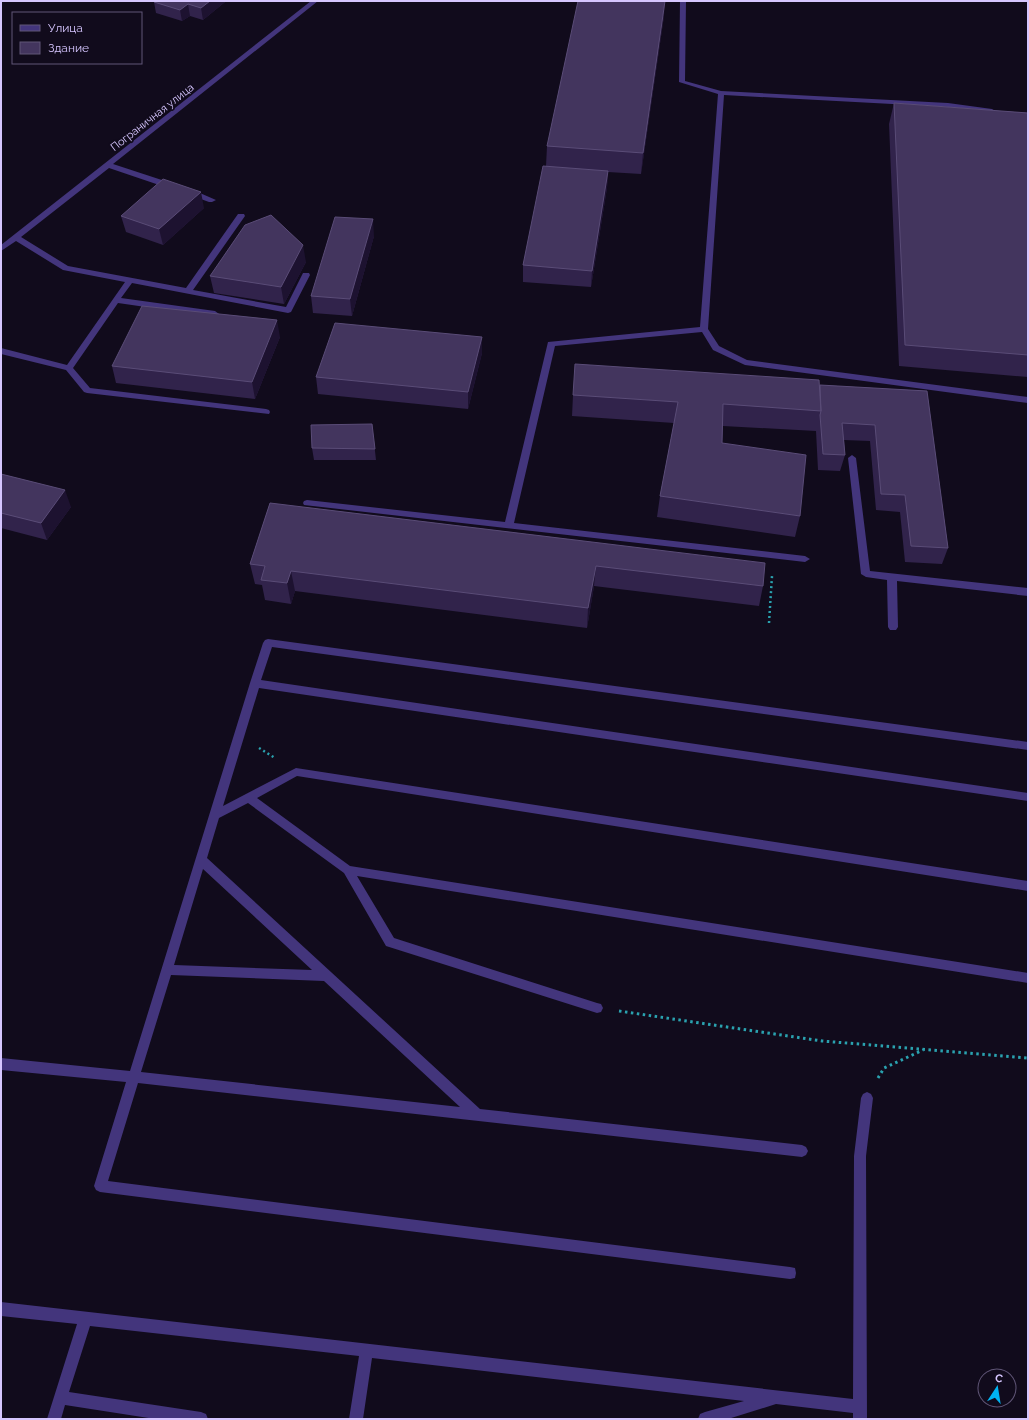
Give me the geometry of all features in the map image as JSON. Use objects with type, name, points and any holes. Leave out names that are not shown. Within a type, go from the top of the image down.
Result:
[{"type":"street","name":"Пограничная улица","points":[[1,249],[315,1]]},
{"type":"street","points":[[683,1],[682,82],[722,93],[948,105],[999,112]]},
{"type":"street","points":[[722,93],[704,329],[716,348],[745,362],[1028,400]]},
{"type":"street","points":[[108,165],[164,187],[212,200]]},
{"type":"street","points":[[188,291],[242,216]]},
{"type":"street","points":[[16,237],[66,268],[288,310],[306,275]]},
{"type":"street","points":[[69,368],[130,280]]},
{"type":"street","points":[[116,300],[226,316]]},
{"type":"street","points":[[509,526],[551,344],[704,329]]},
{"type":"street","points":[[1,351],[69,368],[87,390],[266,412]]},
{"type":"street","points":[[852,458],[866,574],[1028,592]]},
{"type":"street","points":[[307,503],[805,559]]},
{"type":"street","points":[[892,577],[893,627]]},
{"type":"street","points":[[790,1273],[100,1186],[268,642],[1028,746]]},
{"type":"street","points":[[256,684],[1028,797]]},
{"type":"street","points":[[215,815],[296,772],[1028,886]]},
{"type":"street","points":[[248,797],[348,870],[390,942],[597,1008]]},
{"type":"street","points":[[201,860],[478,1116]]},
{"type":"street","points":[[348,870],[1028,978]]},
{"type":"street","points":[[166,970],[327,976]]},
{"type":"street","points":[[1,1064],[134,1077],[802,1151]]},
{"type":"street","points":[[1,1309],[777,1398],[860,1413],[860,1156],[867,1098]]},
{"type":"street","points":[[54,1419],[85,1319]]},
{"type":"street","points":[[356,1419],[366,1352]]},
{"type":"street","points":[[61,1398],[200,1419]]},
{"type":"street","points":[[705,1419],[777,1398]]},
{"type":"path","points":[[769,623],[773,555]]},
{"type":"path","points":[[240,735],[296,772]]},
{"type":"path","points":[[597,1008],[822,1041],[1028,1058]]},
{"type":"path","points":[[867,1098],[884,1068],[924,1049]]},
{"type":"building","points":[[210,1],[201,8],[188,4],[180,10],[154,2]]},
{"type":"building","points":[[578,1],[665,1],[643,153],[547,146]]},
{"type":"building","points":[[894,103],[1028,113],[1028,355],[905,345]]},
{"type":"building","points":[[543,166],[608,171],[592,271],[523,265]]},
{"type":"building","points":[[163,179],[201,192],[159,229],[121,216]]},
{"type":"building","points":[[271,215],[303,245],[281,287],[210,276],[245,225]]},
{"type":"building","points":[[335,217],[373,219],[350,299],[311,296]]},
{"type":"building","points":[[142,306],[277,320],[252,382],[112,366]]},
{"type":"building","points":[[335,323],[482,337],[468,392],[316,377]]},
{"type":"building","points":[[575,364],[819,380],[821,411],[723,404],[722,443],[806,455],[800,516],[660,496],[678,402],[573,395]]},
{"type":"building","points":[[820,385],[927,391],[948,548],[911,546],[905,495],[881,494],[875,425],[842,423],[845,455],[823,454],[820,415]]},
{"type":"building","points":[[372,424],[375,449],[312,448],[311,425]]},
{"type":"building","points":[[1,474],[65,490],[41,523],[1,513]]},
{"type":"building","points":[[270,503],[765,563],[763,586],[596,566],[588,608],[291,571],[287,583],[261,580],[265,566],[250,564]]}]
